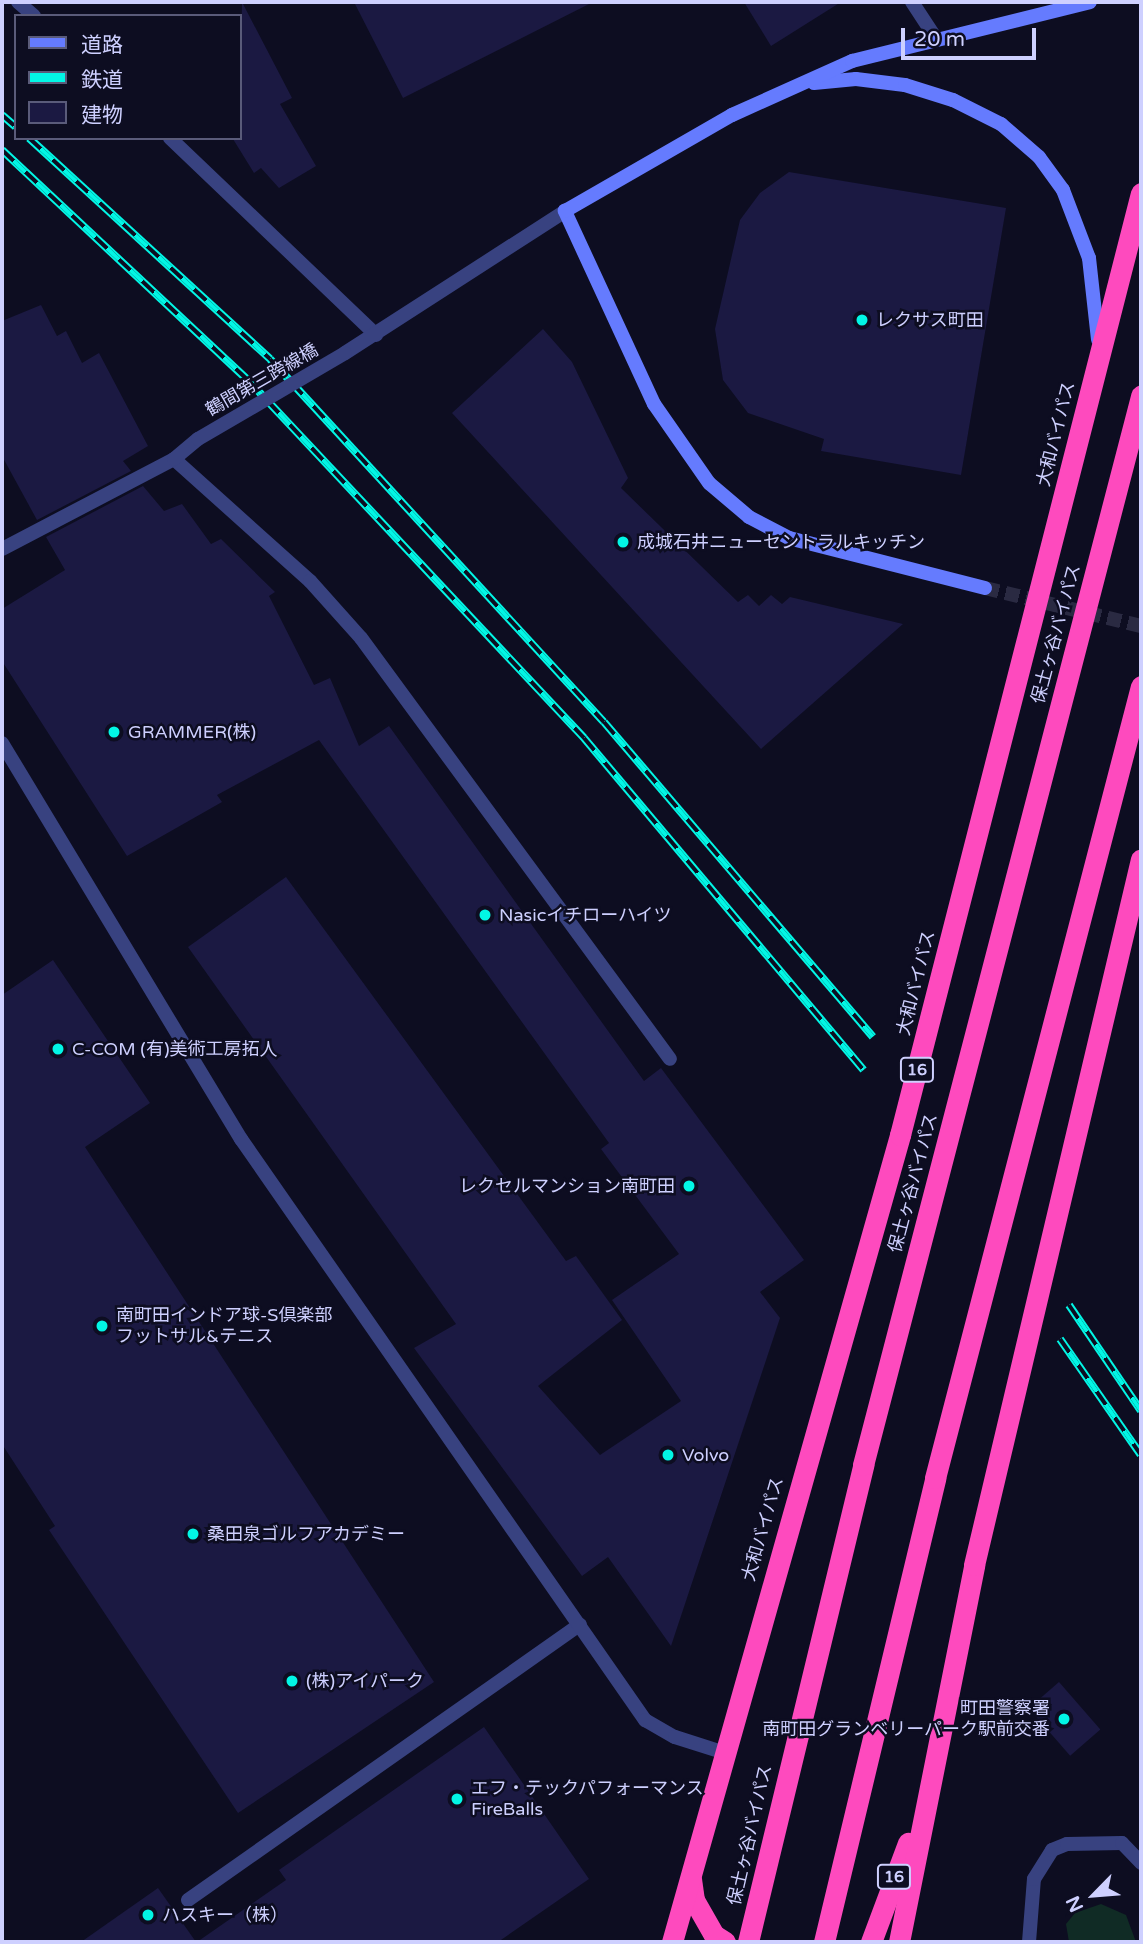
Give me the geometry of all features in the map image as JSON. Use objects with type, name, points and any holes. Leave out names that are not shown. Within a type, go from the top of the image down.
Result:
[{"type":"highway","name":"大和バイパス","points":[[672,1942],[722,1752],[900,1135],[1141,193]]},
{"type":"highway","name":"保土ヶ谷バイパス","points":[[748,1942],[863,1465],[1141,396]]},
{"type":"highway","points":[[824,1942],[935,1478],[1141,687]]},
{"type":"highway","name":"16","points":[[899,1942],[922,1812],[977,1551],[1141,859]]},
{"type":"highway","name":"16","points":[[871,1942],[922,1812]]},
{"type":"highway","name":"16","points":[[690,1870],[694,1900],[714,1935],[725,1942]]},
{"type":"street","points":[[18,2],[32,14]]},
{"type":"street","points":[[912,2],[935,37]]},
{"type":"street","points":[[985,588],[789,538],[749,517],[709,483],[654,404],[565,211],[732,115],[852,61],[935,37],[1090,2]]},
{"type":"street","points":[[803,84],[856,79],[917,88],[1000,124],[1039,157],[1063,190],[1089,258],[1099,359]]},
{"type":"street","points":[[172,140],[376,335]]},
{"type":"street","name":"鶴間第三跨線橋","points":[[2,550],[174,459],[198,439],[376,335],[565,211]]},
{"type":"street","points":[[174,459],[300,572],[361,638],[670,1059]]},
{"type":"street","points":[[2,743],[241,1139],[645,1720],[675,1737],[722,1752]]},
{"type":"street","points":[[188,1900],[580,1625]]},
{"type":"street","points":[[1029,1942],[1034,1880],[1052,1850],[1068,1844],[1122,1843],[1141,1863]]},
{"type":"green space","points":[[1101,1904],[1126,1915],[1136,1942],[1069,1942],[1066,1924],[1075,1913]]},
{"type":"building","points":[[242,2],[292,98],[280,104],[316,166],[279,188],[261,168],[254,173],[234,140],[242,140]]},
{"type":"building","points":[[354,2],[593,2],[403,98]]},
{"type":"building","points":[[744,2],[841,2],[771,46]]},
{"type":"building","points":[[789,172],[1006,208],[961,475],[821,451],[824,439],[748,413],[723,380],[715,329],[740,220],[760,193]]},
{"type":"building","points":[[41,305],[57,336],[66,331],[82,363],[99,353],[148,446],[123,461],[131,471],[37,520],[2,456],[2,321]]},
{"type":"building","name":"成城石井ニューセントラルキッチン","points":[[543,329],[572,362],[628,478],[621,488],[738,602],[748,595],[759,606],[771,595],[782,604],[790,597],[903,624],[761,749],[452,413]]},
{"type":"building","points":[[143,486],[164,511],[182,504],[211,544],[221,539],[275,592],[269,596],[314,685],[330,678],[359,746],[389,726],[644,1081],[661,1068],[804,1260],[760,1292],[780,1318],[671,1646],[608,1557],[582,1576],[414,1348],[456,1324],[188,947],[286,877],[566,1261],[576,1256],[622,1320],[538,1386],[600,1455],[681,1401],[612,1300],[679,1254],[601,1149],[609,1143],[319,740],[217,795],[222,802],[127,856],[2,661],[2,609],[65,570],[46,537]]},
{"type":"building","points":[[53,960],[150,1103],[85,1147],[434,1682],[238,1813],[49,1530],[55,1526],[2,1444],[2,995]]},
{"type":"building","name":"町田警察署 南町田グランベリーパーク駅前交番","points":[[1059,1682],[1100,1730],[1070,1756],[1029,1708]]},
{"type":"building","name":"エフ・テックパフォーマンス FireBalls","points":[[484,1727],[589,1879],[498,1942],[197,1942],[286,1880],[279,1870]]},
{"type":"building","name":"ハスキー（株）","points":[[158,1888],[196,1942],[81,1942]]},
{"type":"tunnel","points":[[985,588],[1141,626]]},
{"type":"railway","points":[[2,115],[14,125]]},
{"type":"railway","points":[[31,140],[270,359],[604,722],[873,1037]]},
{"type":"railway","points":[[2,150],[246,378],[584,738],[864,1070]]},
{"type":"railway","points":[[1069,1305],[1141,1411]]},
{"type":"railway","points":[[1060,1339],[1141,1455]]},
{"type":"place","name":"レクサス町田","points":[[862,320]]},
{"type":"place","name":"成城石井ニューセントラルキッチン","points":[[623,542]]},
{"type":"place","name":"GRAMMER(株)","points":[[114,732]]},
{"type":"place","name":"Nasicイチローハイツ","points":[[485,915]]},
{"type":"place","name":"C-COM (有)美術工房拓人","points":[[58,1049]]},
{"type":"place","name":"レクセルマンション南町田","points":[[689,1186]]},
{"type":"place","name":"南町田インドア球-S倶楽部 フットサル&テニス","points":[[102,1326]]},
{"type":"place","name":"Volvo","points":[[668,1455]]},
{"type":"place","name":"桑田泉ゴルフアカデミー","points":[[193,1534]]},
{"type":"place","name":"(株)アイパーク","points":[[292,1681]]},
{"type":"place","name":"町田警察署 南町田グランベリーパーク駅前交番","points":[[1064,1719]]},
{"type":"place","name":"エフ・テックパフォーマンス FireBalls","points":[[457,1799]]},
{"type":"place","name":"ハスキー（株）","points":[[148,1915]]}]
